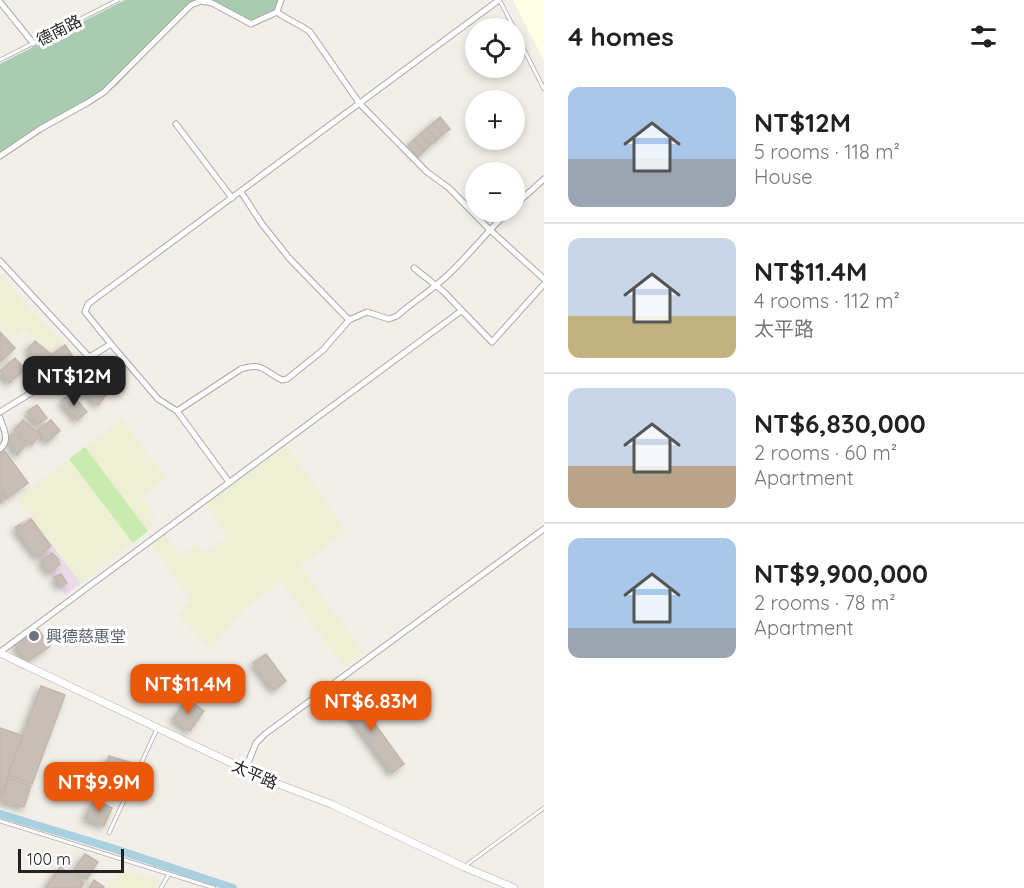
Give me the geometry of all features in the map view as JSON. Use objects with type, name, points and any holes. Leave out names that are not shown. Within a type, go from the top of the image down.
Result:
[{"type":"street","points":[[0,156],[40,129],[104,92],[191,5],[201,1],[212,3],[251,24],[277,12],[281,0]]},
{"type":"street","points":[[229,482],[177,411],[158,399],[85,312],[88,304],[499,0]]},
{"type":"street","points":[[0,2],[33,43]]},
{"type":"street","points":[[277,12],[287,21],[304,27],[310,32],[360,105],[427,172],[449,188],[489,229],[544,279]]},
{"type":"street","points":[[176,124],[232,198]]},
{"type":"street","points":[[525,196],[544,179]]},
{"type":"street","points":[[241,192],[262,224],[290,258],[349,320]]},
{"type":"street","points":[[177,411],[241,369],[260,366],[282,380],[286,379],[323,350],[349,320],[367,312],[389,319],[397,316],[449,274],[497,222]]},
{"type":"street","points":[[0,261],[89,357]]},
{"type":"street","points":[[414,268],[444,292],[492,342],[544,284]]},
{"type":"street","points":[[0,652],[461,311]]},
{"type":"street","points":[[0,412],[111,344]]},
{"type":"street","points":[[0,418],[7,434],[5,445],[0,449]]},
{"type":"street","points":[[245,770],[256,743],[265,734],[544,529]]},
{"type":"street","name":"太平路","points":[[0,652],[245,770],[331,804],[514,888]]},
{"type":"lane","name":"德南路","points":[[0,60],[118,0]]},
{"type":"lane","points":[[499,0],[508,18]]},
{"type":"lane","points":[[525,51],[544,89]]},
{"type":"lane","points":[[109,833],[158,728]]},
{"type":"lane","points":[[464,867],[544,808]]},
{"type":"lane","points":[[0,821],[214,888]]},
{"type":"lane","points":[[161,888],[170,873]]},
{"type":"shaded area","points":[[125,0],[279,0],[278,13],[253,27],[216,5],[196,1],[117,85],[86,107],[34,134],[0,160],[0,64]]},
{"type":"shaded area","points":[[513,0],[544,0],[544,61],[525,24],[525,18],[522,18]]},
{"type":"shaded area","points":[[0,275],[61,342],[50,352],[24,329],[13,341],[0,327]]},
{"type":"shaded area","points":[[122,419],[166,478],[142,496],[157,515],[150,520],[155,526],[148,531],[85,447]]},
{"type":"shaded area","points":[[285,444],[347,531],[300,566],[364,653],[344,667],[281,581],[243,610],[211,649],[178,615],[191,600],[150,543],[163,532],[181,555],[197,544],[205,552],[227,537],[206,503]]},
{"type":"shaded area","points":[[69,459],[133,543],[81,583],[17,499]]},
{"type":"shaded area","points":[[30,516],[81,583],[65,595],[14,527]]},
{"type":"shaded area","points":[[122,868],[160,881],[155,888],[108,888]]},
{"type":"green space","points":[[85,447],[148,531],[133,543],[69,459]]},
{"type":"building","points":[[440,117],[450,129],[443,134],[433,123]]},
{"type":"building","points":[[433,123],[443,134],[437,140],[427,128]]},
{"type":"building","points":[[427,128],[437,140],[430,145],[420,134]]},
{"type":"building","points":[[420,134],[430,145],[424,151],[414,140]]},
{"type":"building","points":[[414,140],[424,151],[418,157],[408,145]]},
{"type":"building","points":[[0,332],[15,348],[0,362]]},
{"type":"building","points":[[35,341],[51,354],[42,363],[27,350]]},
{"type":"building","points":[[65,345],[74,358],[57,370],[48,357]]},
{"type":"building","points":[[15,358],[25,369],[9,383],[0,371]]},
{"type":"building","points":[[88,379],[106,395],[98,405],[80,389]]},
{"type":"building","points":[[71,393],[87,412],[77,420],[61,401]]},
{"type":"building","points":[[37,405],[47,418],[37,425],[27,412]]},
{"type":"building","points":[[23,420],[40,434],[32,445],[14,430]]},
{"type":"building","points":[[51,420],[60,431],[47,442],[38,430]]},
{"type":"building","points":[[12,433],[26,445],[17,455],[8,438]]},
{"type":"building","points":[[4,450],[28,483],[7,498],[0,487],[0,452]]},
{"type":"building","points":[[0,491],[6,498],[0,503]]},
{"type":"building","points":[[31,519],[51,546],[37,557],[15,528],[20,524],[22,527]]},
{"type":"building","points":[[52,553],[60,564],[49,573],[41,561]]},
{"type":"building","points":[[61,574],[67,583],[61,587],[54,577]]},
{"type":"building","points":[[38,629],[50,646],[27,662],[15,645]]},
{"type":"building","points":[[266,654],[286,681],[274,690],[253,663]]},
{"type":"building","points":[[41,686],[65,695],[32,784],[8,775]]},
{"type":"building","points":[[351,691],[404,764],[392,773],[339,700]]},
{"type":"building","points":[[187,699],[204,711],[190,731],[173,719]]},
{"type":"building","points":[[0,728],[23,736],[2,792],[0,792]]},
{"type":"building","points":[[109,756],[136,764],[132,778],[104,770]]},
{"type":"building","points":[[9,778],[31,786],[24,807],[1,800]]},
{"type":"building","points":[[94,799],[112,808],[104,826],[85,818]]},
{"type":"building","points":[[85,854],[98,862],[86,880],[73,871]]},
{"type":"building","points":[[60,867],[84,883],[81,888],[45,888]]},
{"type":"building","points":[[94,880],[104,887],[89,888]]},
{"type":"waterway","points":[[0,814],[233,888]]},
{"type":"place","name":"興德慈惠堂","points":[[34,636]]}]
